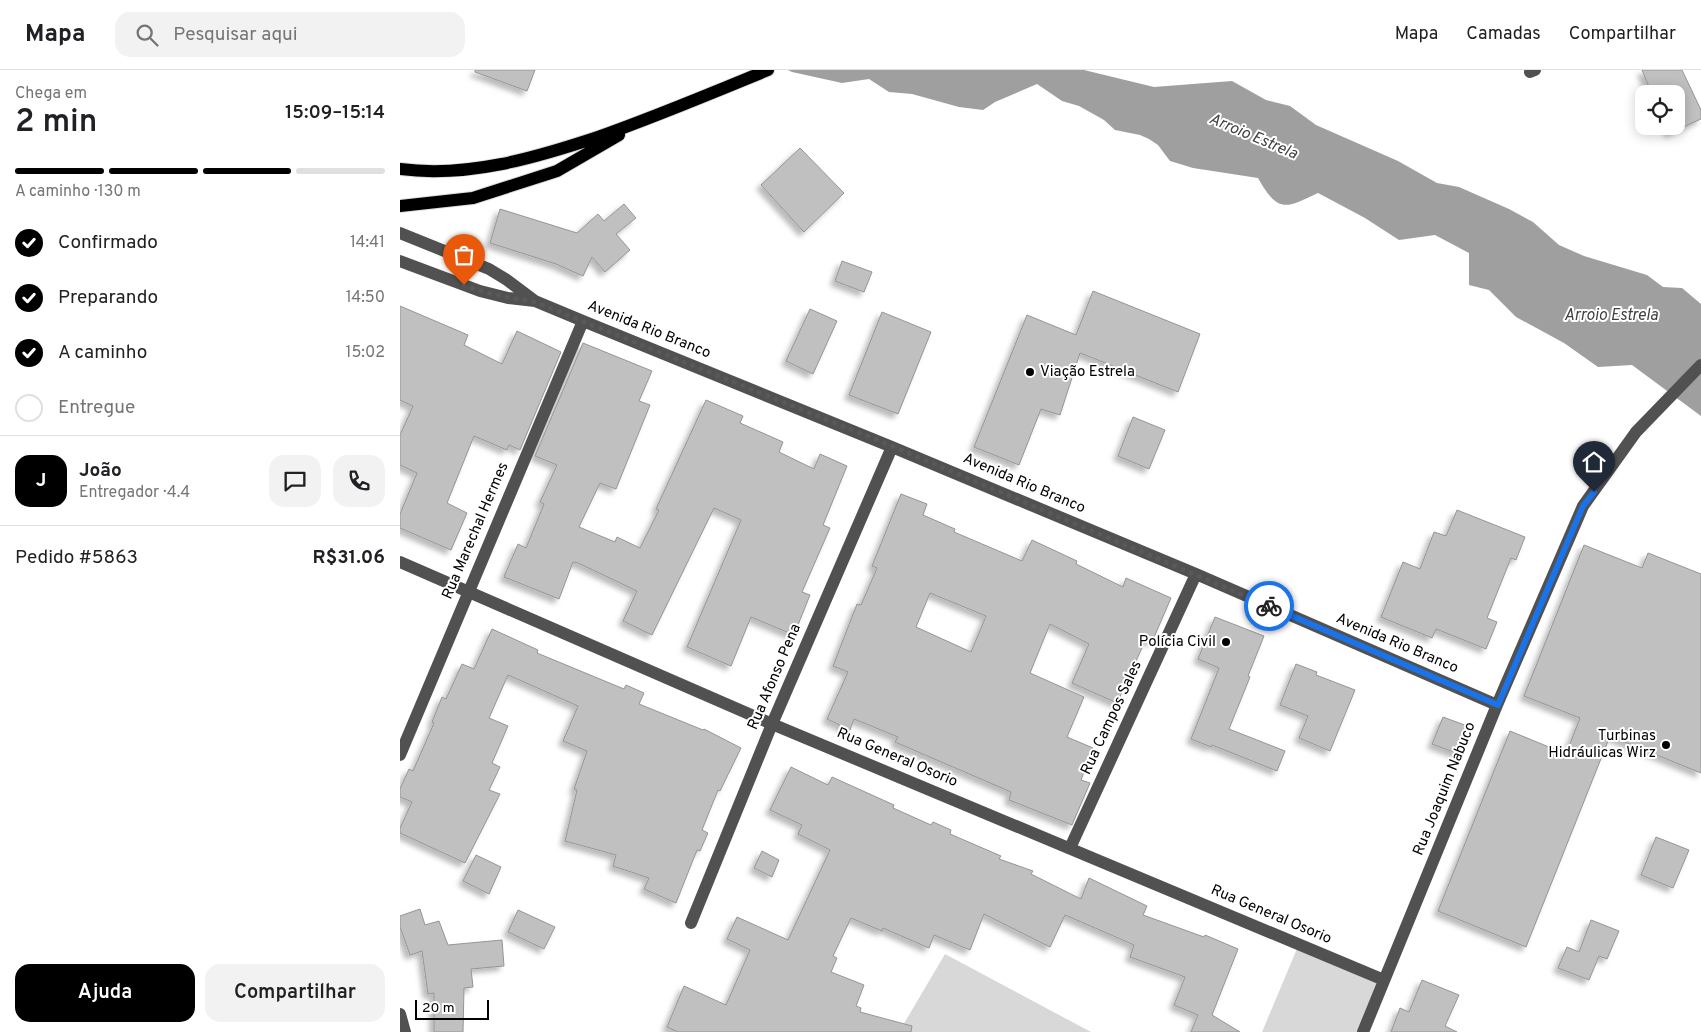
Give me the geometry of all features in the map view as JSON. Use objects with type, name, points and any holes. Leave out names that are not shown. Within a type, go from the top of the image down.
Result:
[{"type":"main road","points":[[400,169],[474,170],[553,152],[651,118],[768,70]]},
{"type":"main road","points":[[400,206],[473,198],[557,171],[651,118]]},
{"type":"street","name":"Avenida Rio Branco","points":[[400,232],[489,269],[507,280],[535,302]]},
{"type":"street","name":"Avenida Rio Branco","points":[[400,261],[480,291],[535,302],[583,321],[892,446],[1196,574],[1498,705]]},
{"type":"street","name":"Rua Marechal Hermes","points":[[400,755],[583,321]]},
{"type":"street","name":"Rua Joaquim Nabuco","points":[[1363,1032],[1498,705],[1583,506],[1636,432],[1701,365]]},
{"type":"street","name":"Rua Afonso Pena","points":[[691,922],[772,724],[892,446]]},
{"type":"street","name":"Rua General Osorio","points":[[400,562],[772,724],[1384,980]]},
{"type":"street","name":"Rua Campos Sales","points":[[1070,848],[1196,574]]},
{"type":"street","points":[[400,1014],[405,1032]]},
{"type":"shaded area","points":[[1299,944],[1384,980],[1365,1032],[1262,1032]]},
{"type":"shaded area","points":[[945,954],[1091,1032],[899,1032]]},
{"type":"water","name":"Arroio Estrela","points":[[788,70],[1084,70],[1154,87],[1232,81],[1266,100],[1290,106],[1316,125],[1398,161],[1437,183],[1459,187],[1509,209],[1533,222],[1559,245],[1584,256],[1647,275],[1663,287],[1682,288],[1701,304],[1701,416],[1632,365],[1598,367],[1564,343],[1516,317],[1489,290],[1469,285],[1469,253],[1435,235],[1399,240],[1365,218],[1318,193],[1290,205],[1283,205],[1271,197],[1258,178],[1193,168],[1170,161],[1158,145],[1149,139],[1140,135],[1115,130],[1104,120],[1079,106],[1062,101],[1037,84],[995,102],[983,110],[959,107],[912,94],[889,92],[869,79],[842,83]]},
{"type":"building","points":[[475,70],[535,70],[527,91],[475,72]]},
{"type":"building","points":[[1642,70],[1682,70],[1701,110],[1701,119],[1685,126],[1685,85],[1648,85]]},
{"type":"building","points":[[800,148],[844,193],[804,232],[761,185]]},
{"type":"building","points":[[624,204],[636,218],[616,234],[630,250],[605,272],[592,257],[583,276],[556,264],[490,243],[500,209],[577,233],[598,214],[604,221]]},
{"type":"building","points":[[842,261],[872,272],[864,292],[835,281]]},
{"type":"building","points":[[1093,291],[1200,334],[1178,392],[1080,353],[1060,415],[1041,409],[1019,465],[974,447],[1027,315],[1076,335]]},
{"type":"building","points":[[400,306],[468,335],[464,345],[502,364],[517,331],[561,352],[520,450],[509,445],[507,450],[474,436],[447,503],[467,513],[451,550],[400,528],[400,514],[417,473],[400,465],[400,435],[413,406],[400,400]]},
{"type":"building","points":[[810,309],[837,321],[813,374],[786,361]]},
{"type":"building","points":[[882,312],[931,332],[898,414],[849,395]]},
{"type":"building","points":[[583,343],[652,371],[639,401],[650,405],[616,489],[600,483],[579,527],[615,542],[617,537],[640,548],[659,510],[656,509],[706,400],[743,416],[740,423],[783,442],[779,452],[814,469],[820,454],[847,466],[823,525],[830,528],[802,592],[810,595],[794,635],[751,617],[731,666],[687,647],[741,520],[714,508],[652,635],[623,621],[637,591],[578,563],[573,562],[559,599],[504,577],[518,544],[526,548],[544,504],[540,502],[557,465],[535,456]]},
{"type":"building","points":[[1133,417],[1165,430],[1149,469],[1118,456]]},
{"type":"building","points":[[901,494],[927,504],[923,515],[955,529],[954,532],[1022,561],[1032,540],[1077,561],[1076,564],[1123,587],[1126,578],[1171,598],[1152,642],[1146,639],[1117,703],[1072,683],[1089,644],[1050,624],[1030,673],[1084,697],[1067,737],[1093,748],[1081,780],[1090,783],[1072,825],[1009,800],[1011,792],[895,742],[898,737],[854,719],[850,730],[827,719],[848,672],[833,666],[857,604],[861,605],[877,568],[872,566]],"holes":[[[930,593],[986,616],[971,652],[916,627]]]},
{"type":"building","points":[[1457,510],[1525,537],[1516,560],[1511,558],[1487,618],[1497,622],[1486,649],[1436,629],[1432,638],[1381,617],[1403,562],[1420,569],[1434,532],[1446,536]]},
{"type":"building","name":"Turbinas Hidráulicas Wirz","points":[[1584,545],[1642,568],[1648,553],[1701,574],[1701,773],[1610,736],[1526,947],[1438,911],[1510,731],[1566,754],[1580,718],[1524,696]]},
{"type":"building","points":[[1215,617],[1264,636],[1229,729],[1285,751],[1277,771],[1212,745],[1211,747],[1191,739],[1219,668],[1198,659]]},
{"type":"building","points":[[492,629],[538,650],[537,653],[624,689],[626,685],[644,693],[639,704],[704,729],[741,748],[720,791],[718,790],[702,830],[708,833],[700,851],[697,850],[676,903],[644,889],[649,878],[613,866],[616,855],[565,841],[577,790],[574,789],[587,751],[563,741],[578,706],[508,675],[489,718],[508,726],[492,763],[500,767],[489,790],[500,794],[465,863],[400,833],[400,828],[412,802],[400,797],[400,789],[409,769],[413,771],[434,723],[432,722],[442,697],[446,699],[462,664],[474,669]]},
{"type":"building","points":[[1296,664],[1317,672],[1316,675],[1355,690],[1330,751],[1299,738],[1308,716],[1280,705]]},
{"type":"building","points":[[1443,717],[1470,727],[1459,754],[1432,744]]},
{"type":"building","points":[[791,767],[828,785],[832,777],[894,805],[893,808],[931,825],[933,822],[951,830],[950,834],[1001,856],[999,859],[1033,871],[1031,874],[1081,899],[1089,878],[1147,906],[1143,915],[1204,937],[1205,935],[1238,949],[1212,1015],[1240,1032],[1191,1032],[1198,1015],[1174,1005],[1185,977],[1130,957],[1134,945],[1065,915],[1050,947],[984,914],[970,950],[934,935],[929,948],[883,928],[882,931],[851,918],[833,956],[837,958],[831,972],[864,985],[856,1006],[861,1008],[860,1012],[912,1026],[911,1032],[678,1032],[667,1027],[684,986],[726,1005],[750,950],[727,939],[737,917],[788,940],[830,850],[798,834],[802,825],[770,810]]},
{"type":"building","points":[[1656,837],[1689,850],[1673,888],[1641,875]]},
{"type":"building","points":[[762,851],[779,860],[772,877],[754,868]]},
{"type":"building","points":[[476,855],[501,867],[489,894],[463,881]]},
{"type":"building","points":[[420,909],[425,925],[439,921],[448,945],[502,940],[504,966],[471,969],[473,987],[464,988],[463,1032],[434,1032],[434,993],[428,994],[422,951],[410,955],[400,927],[400,916]]},
{"type":"building","points":[[518,910],[555,927],[544,949],[508,932]]},
{"type":"building","points":[[1591,920],[1619,931],[1607,959],[1599,956],[1589,980],[1558,968],[1567,947],[1579,952]]},
{"type":"building","points":[[1422,980],[1459,995],[1445,1026],[1457,1032],[1391,1032],[1400,1008],[1409,1012]]},
{"type":"way so far","points":[[464,285],[508,298],[535,302],[892,446],[1269,606]]},
{"type":"place","name":"Viação Estrela","points":[[1030,372]]},
{"type":"place","name":"Polícia Civil","points":[[1226,642]]},
{"type":"place","name":"Turbinas Hidráulicas Wirz","points":[[1666,745]]},
{"type":"route","points":[[1269,606],[1498,705],[1583,506],[1594,492]]}]
